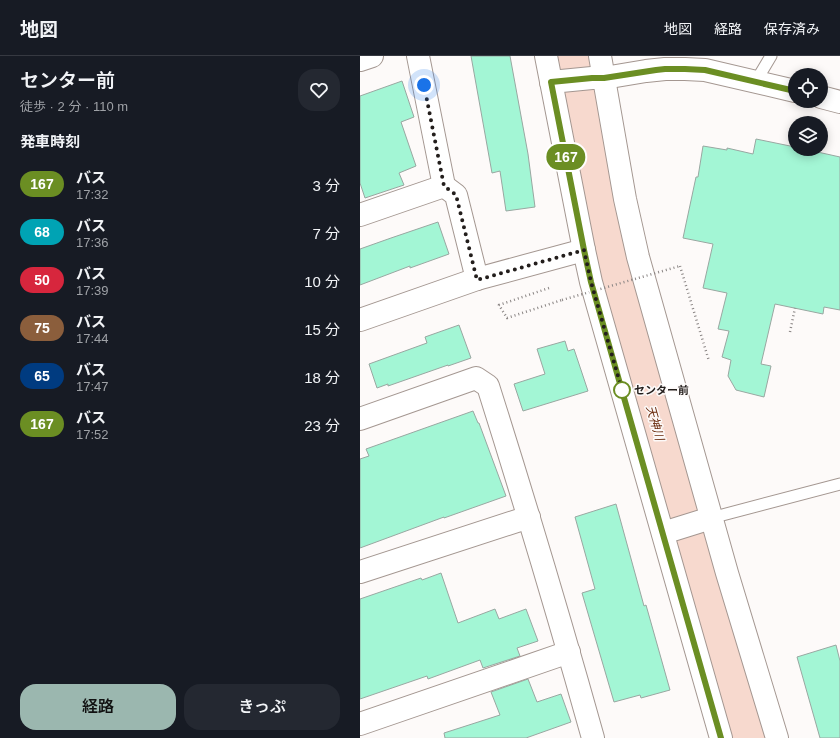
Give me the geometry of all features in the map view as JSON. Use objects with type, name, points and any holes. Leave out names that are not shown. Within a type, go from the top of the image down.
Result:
[{"type":"street","points":[[360,60],[372,56]]},
{"type":"street","points":[[418,56],[444,186],[456,195],[477,280]]},
{"type":"street","points":[[546,56],[557,81],[584,250],[591,282],[686,526],[727,573],[777,738]]},
{"type":"street","points":[[600,56],[598,78],[638,257],[686,526],[721,738]]},
{"type":"street","points":[[557,81],[598,78],[665,69],[685,69],[705,70],[788,89]]},
{"type":"street","points":[[828,99],[840,102]]},
{"type":"street","points":[[360,215],[444,186]]},
{"type":"street","points":[[360,320],[477,280],[584,250]]},
{"type":"street","points":[[360,418],[476,378],[488,386],[529,517],[593,738]]},
{"type":"street","points":[[360,572],[529,517]]},
{"type":"street","points":[[360,724],[569,652]]},
{"type":"lane","points":[[756,81],[771,56]]},
{"type":"lane","points":[[686,526],[840,484]]},
{"type":"path","points":[[551,287],[499,305],[507,318],[562,300],[680,266],[709,361]]},
{"type":"path","points":[[790,332],[795,308]]},
{"type":"building","points":[[471,56],[510,56],[528,154],[535,207],[506,211],[500,171],[492,173]]},
{"type":"building","points":[[402,81],[414,117],[401,122],[416,166],[399,173],[404,185],[365,198],[360,183],[360,96]]},
{"type":"building","points":[[756,139],[788,146],[788,156],[828,156],[828,154],[840,157],[840,310],[824,307],[823,314],[775,304],[761,364],[771,366],[764,397],[736,390],[728,376],[731,360],[722,357],[729,331],[718,329],[727,293],[703,288],[713,244],[683,238],[696,177],[698,177],[703,146],[727,150],[727,148],[753,154]]},
{"type":"building","points":[[438,222],[449,254],[410,268],[410,266],[360,285],[360,249]]},
{"type":"building","points":[[459,325],[471,358],[388,386],[388,384],[377,388],[369,364],[427,343],[425,337]]},
{"type":"building","points":[[565,341],[568,351],[574,349],[588,391],[523,411],[514,384],[545,374],[537,349]]},
{"type":"building","points":[[473,411],[479,423],[506,496],[360,548],[360,459],[369,456],[366,449]]},
{"type":"building","points":[[616,504],[644,606],[646,605],[670,690],[641,698],[640,695],[614,702],[582,593],[595,589],[575,517]]},
{"type":"building","points":[[441,573],[458,623],[495,609],[499,619],[526,609],[538,641],[517,648],[520,656],[483,668],[480,660],[428,679],[427,676],[360,699],[360,599],[421,578],[422,580]]},
{"type":"building","points":[[836,645],[840,661],[840,738],[820,738],[797,657]]},
{"type":"building","points":[[528,679],[537,702],[561,694],[571,722],[526,738],[445,738],[444,733],[500,715],[491,692]]},
{"type":"waterway","name":"天神川","points":[[572,56],[610,266],[746,738]]},
{"type":"bus line","name":"167","points":[[721,738],[591,282],[551,82],[604,78],[665,69],[685,69],[705,70],[788,89]]},
{"type":"place","name":"センター前","points":[[622,390]]},
{"type":"route","points":[[424,85],[444,186],[456,195],[477,280],[584,250],[591,282],[622,390]]}]
